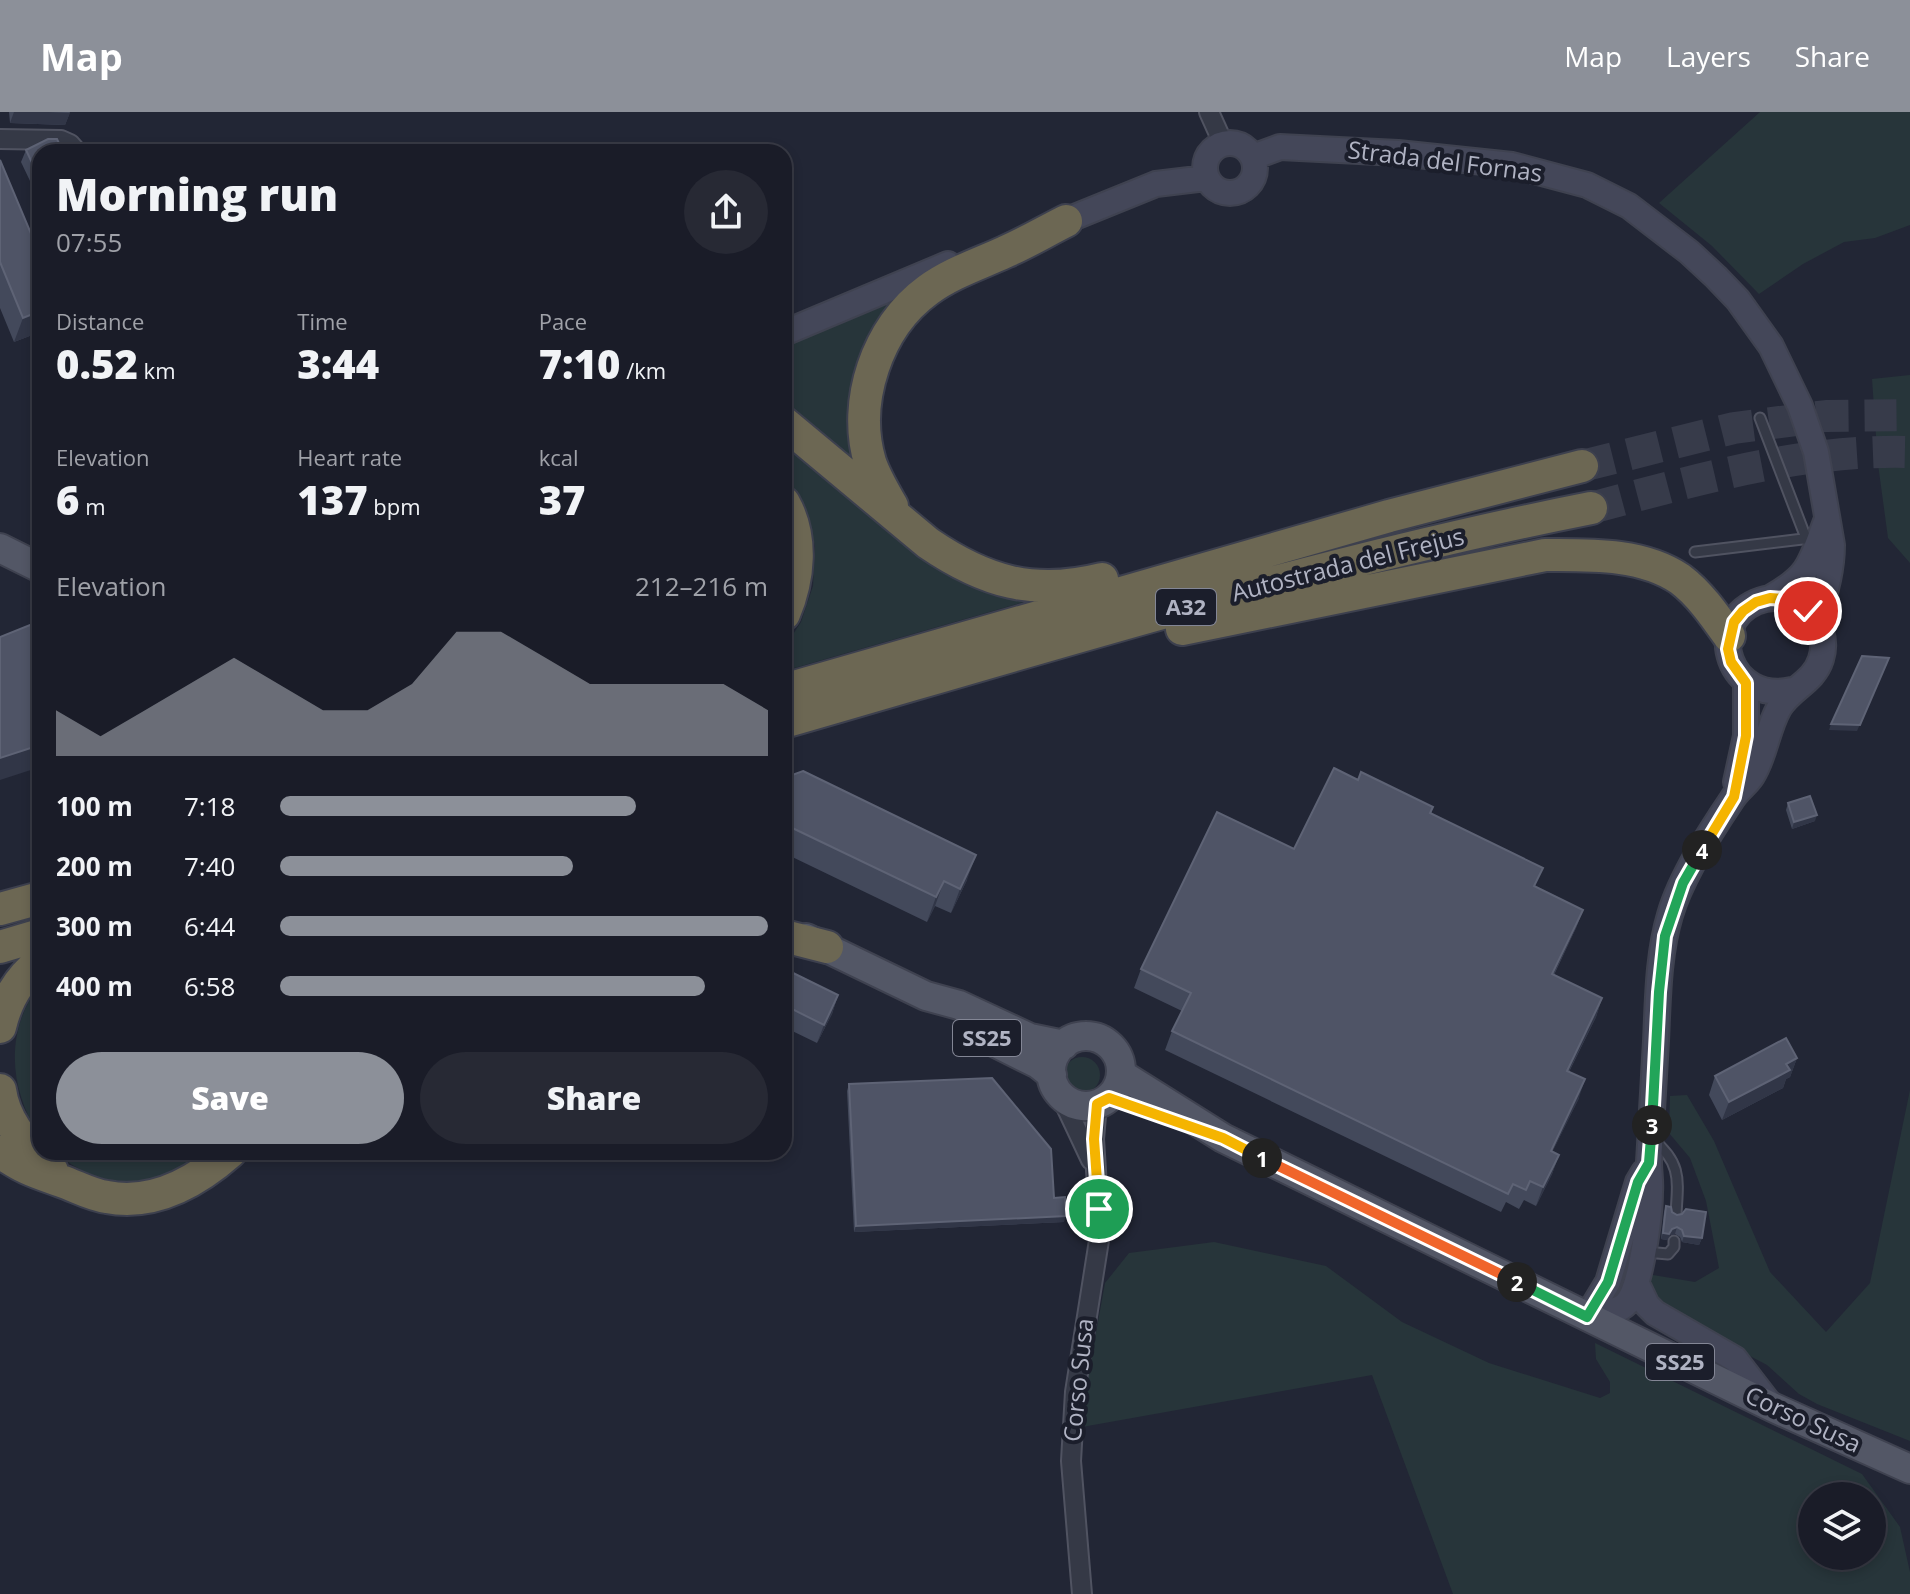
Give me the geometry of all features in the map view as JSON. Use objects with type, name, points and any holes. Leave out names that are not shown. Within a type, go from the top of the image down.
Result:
[{"type":"highway","points":[[900,519],[880,485],[870,461],[866,438],[868,384],[888,335],[906,310],[927,291],[959,272],[1009,251],[1066,221]]},
{"type":"highway","points":[[792,430],[953,560],[979,573],[1020,585],[1057,588],[1083,584],[1321,519],[1389,516]]},
{"type":"highway","name":"Autostrada del Frejus","points":[[792,688],[1389,516],[1582,466]]},
{"type":"highway","name":"Autostrada del Frejus","points":[[792,720],[1227,595],[1516,523],[1591,508]]},
{"type":"highway","points":[[792,526],[796,538],[797,567],[792,597]]},
{"type":"highway","points":[[1025,652],[1097,650],[1202,624],[1545,555],[1606,556],[1643,563],[1679,579],[1706,604],[1729,636]]},
{"type":"highway","points":[[0,909],[32,900]]},
{"type":"highway","points":[[0,947],[32,937]]},
{"type":"highway","points":[[792,938],[827,947]]},
{"type":"highway","points":[[0,1027],[14,990],[32,968]]},
{"type":"highway","points":[[0,1090],[9,1120],[19,1138],[32,1151]]},
{"type":"highway","points":[[0,1152],[27,1171],[107,1198],[152,1197],[196,1179],[220,1160]]},
{"type":"highway","points":[[42,1160],[63,1181]]},
{"type":"main road","points":[[0,548],[32,564]]},
{"type":"main road","name":"SS25","points":[[792,931],[926,996],[959,1005],[1030,1038],[1064,1045]]},
{"type":"main road","name":"SS25","points":[[926,996],[952,1020],[1038,1064],[1056,1084],[1077,1104],[1109,1092],[1117,1054],[1102,1040],[1082,1037],[1064,1045],[1055,1055],[1056,1084]]},
{"type":"main road","name":"Corso Susa","points":[[1109,1092],[1223,1138],[1772,1407],[1910,1469]]},
{"type":"street","points":[[1209,112],[1223,143]]},
{"type":"street","points":[[0,139],[61,140],[70,144]]},
{"type":"street","points":[[1223,143],[1237,143],[1253,157],[1254,175],[1244,189],[1227,193],[1218,191],[1206,178],[1205,161],[1209,153],[1223,143]]},
{"type":"street","name":"Strada del Fornas","points":[[1253,157],[1280,147],[1398,153],[1512,165],[1587,185],[1629,206],[1667,233],[1738,300],[1771,346],[1800,406],[1816,452],[1817,533],[1832,545],[1832,559],[1816,620]]},
{"type":"street","points":[[792,330],[962,258],[1066,221],[1156,184],[1206,178]]},
{"type":"street","points":[[1770,598],[1797,603],[1816,620],[1822,633],[1821,660],[1805,683],[1792,690],[1768,692],[1746,683],[1731,662],[1729,636],[1734,622],[1743,611],[1792,586],[1805,573],[1817,533]]},
{"type":"street","points":[[1734,797],[1746,736],[1746,683]]},
{"type":"street","points":[[1772,1407],[1735,1359],[1655,1313],[1647,1305],[1637,1284],[1637,1241],[1650,1194],[1649,1163],[1665,936],[1683,883],[1734,797],[1752,777],[1773,720],[1792,690]]},
{"type":"street","name":"Corso Susa","points":[[1056,1084],[1095,1167]]},
{"type":"street","name":"Corso Susa","points":[[1082,1594],[1071,1461],[1075,1392],[1100,1234],[1094,1139],[1109,1092]]},
{"type":"street","points":[[1587,1317],[1608,1282],[1636,1188],[1649,1163]]},
{"type":"street","points":[[1587,1317],[1621,1308],[1637,1284]]},
{"type":"lane","name":"Strada del Fornas","points":[[1760,418],[1817,533]]},
{"type":"lane","points":[[1695,552],[1817,533]]},
{"type":"lane","points":[[1651,1139],[1667,1151],[1678,1172],[1676,1214]]},
{"type":"lane","points":[[1636,1188],[1637,1241],[1668,1254],[1674,1241]]},
{"type":"shaded area","points":[[1760,112],[1910,112],[1910,225],[1875,238],[1844,242],[1803,264],[1759,294],[1712,246],[1659,203]]},
{"type":"shaded area","points":[[903,298],[864,473],[792,414],[792,344]]},
{"type":"shaded area","points":[[1910,375],[1910,563],[1888,538],[1878,464],[1872,379]]},
{"type":"shaded area","points":[[792,444],[1031,600],[792,669],[792,636],[801,622],[813,586],[815,546],[806,510],[792,485]]},
{"type":"shaded area","points":[[32,996],[32,1123],[22,1100],[15,1060],[20,1021]]},
{"type":"shaded area","points":[[1082,1057],[1094,1063],[1100,1075],[1094,1087],[1082,1093],[1070,1087],[1064,1075],[1070,1063]]},
{"type":"shaded area","points":[[1910,1090],[1910,1441],[1817,1404],[1799,1394],[1767,1365],[1670,1314],[1652,1300],[1647,1274],[1695,1282],[1719,1268],[1706,1201],[1690,1158],[1669,1133],[1670,1096],[1687,1095],[1714,1141],[1770,1272],[1826,1332],[1870,1283]]},
{"type":"shaded area","points":[[65,1160],[194,1160],[168,1174],[130,1182],[110,1180]]},
{"type":"shaded area","points":[[1214,1242],[1326,1266],[1402,1322],[1489,1363],[1600,1398],[1610,1393],[1610,1382],[1596,1359],[1595,1343],[1862,1474],[1868,1482],[1798,1482],[1798,1570],[1886,1570],[1886,1507],[1900,1527],[1910,1572],[1910,1594],[1453,1594],[1372,1375],[1082,1427],[1085,1393],[1105,1283],[1129,1253]]},
{"type":"building","points":[[57,139],[59,144],[38,144]]},
{"type":"building","points":[[32,147],[32,163],[26,150]]},
{"type":"building","points":[[0,160],[32,236],[32,314],[23,318],[0,262]]},
{"type":"building","points":[[32,624],[32,748],[0,758],[0,637]]},
{"type":"building","points":[[1862,656],[1889,658],[1860,725],[1831,724]]},
{"type":"building","points":[[1334,768],[1358,780],[1361,772],[1433,807],[1430,813],[1543,868],[1534,886],[1583,910],[1552,974],[1602,998],[1567,1071],[1585,1079],[1551,1151],[1559,1155],[1543,1187],[1530,1181],[1526,1190],[1513,1184],[1508,1194],[1172,1031],[1191,993],[1141,969],[1217,812],[1294,849]]},
{"type":"building","points":[[803,771],[976,855],[960,889],[944,881],[936,897],[792,828],[792,775]]},
{"type":"building","points":[[1810,796],[1817,815],[1794,822],[1788,803]]},
{"type":"building","points":[[792,972],[838,995],[824,1025],[792,1009]]},
{"type":"building","points":[[1786,1038],[1797,1058],[1786,1064],[1790,1070],[1729,1102],[1715,1076]]},
{"type":"building","points":[[992,1078],[1051,1149],[1054,1198],[1065,1197],[1066,1216],[856,1226],[849,1084]]},
{"type":"building","points":[[1666,1206],[1677,1215],[1686,1209],[1706,1212],[1702,1238],[1684,1236],[1677,1227],[1669,1234],[1663,1233]]},
{"type":"tunnel","points":[[1582,466],[1734,428],[1826,416],[1910,415]]},
{"type":"tunnel","points":[[1591,508],[1749,468],[1869,452],[1910,452]]},
{"type":"route","points":[[1099,1209],[1094,1139],[1097,1104],[1109,1098],[1223,1138],[1587,1317],[1608,1282],[1638,1182],[1649,1163],[1659,992],[1665,936],[1671,913],[1683,883],[1734,797],[1746,736],[1746,683],[1731,662],[1729,636],[1734,622],[1756,602],[1770,598],[1785,599],[1808,611]]}]
